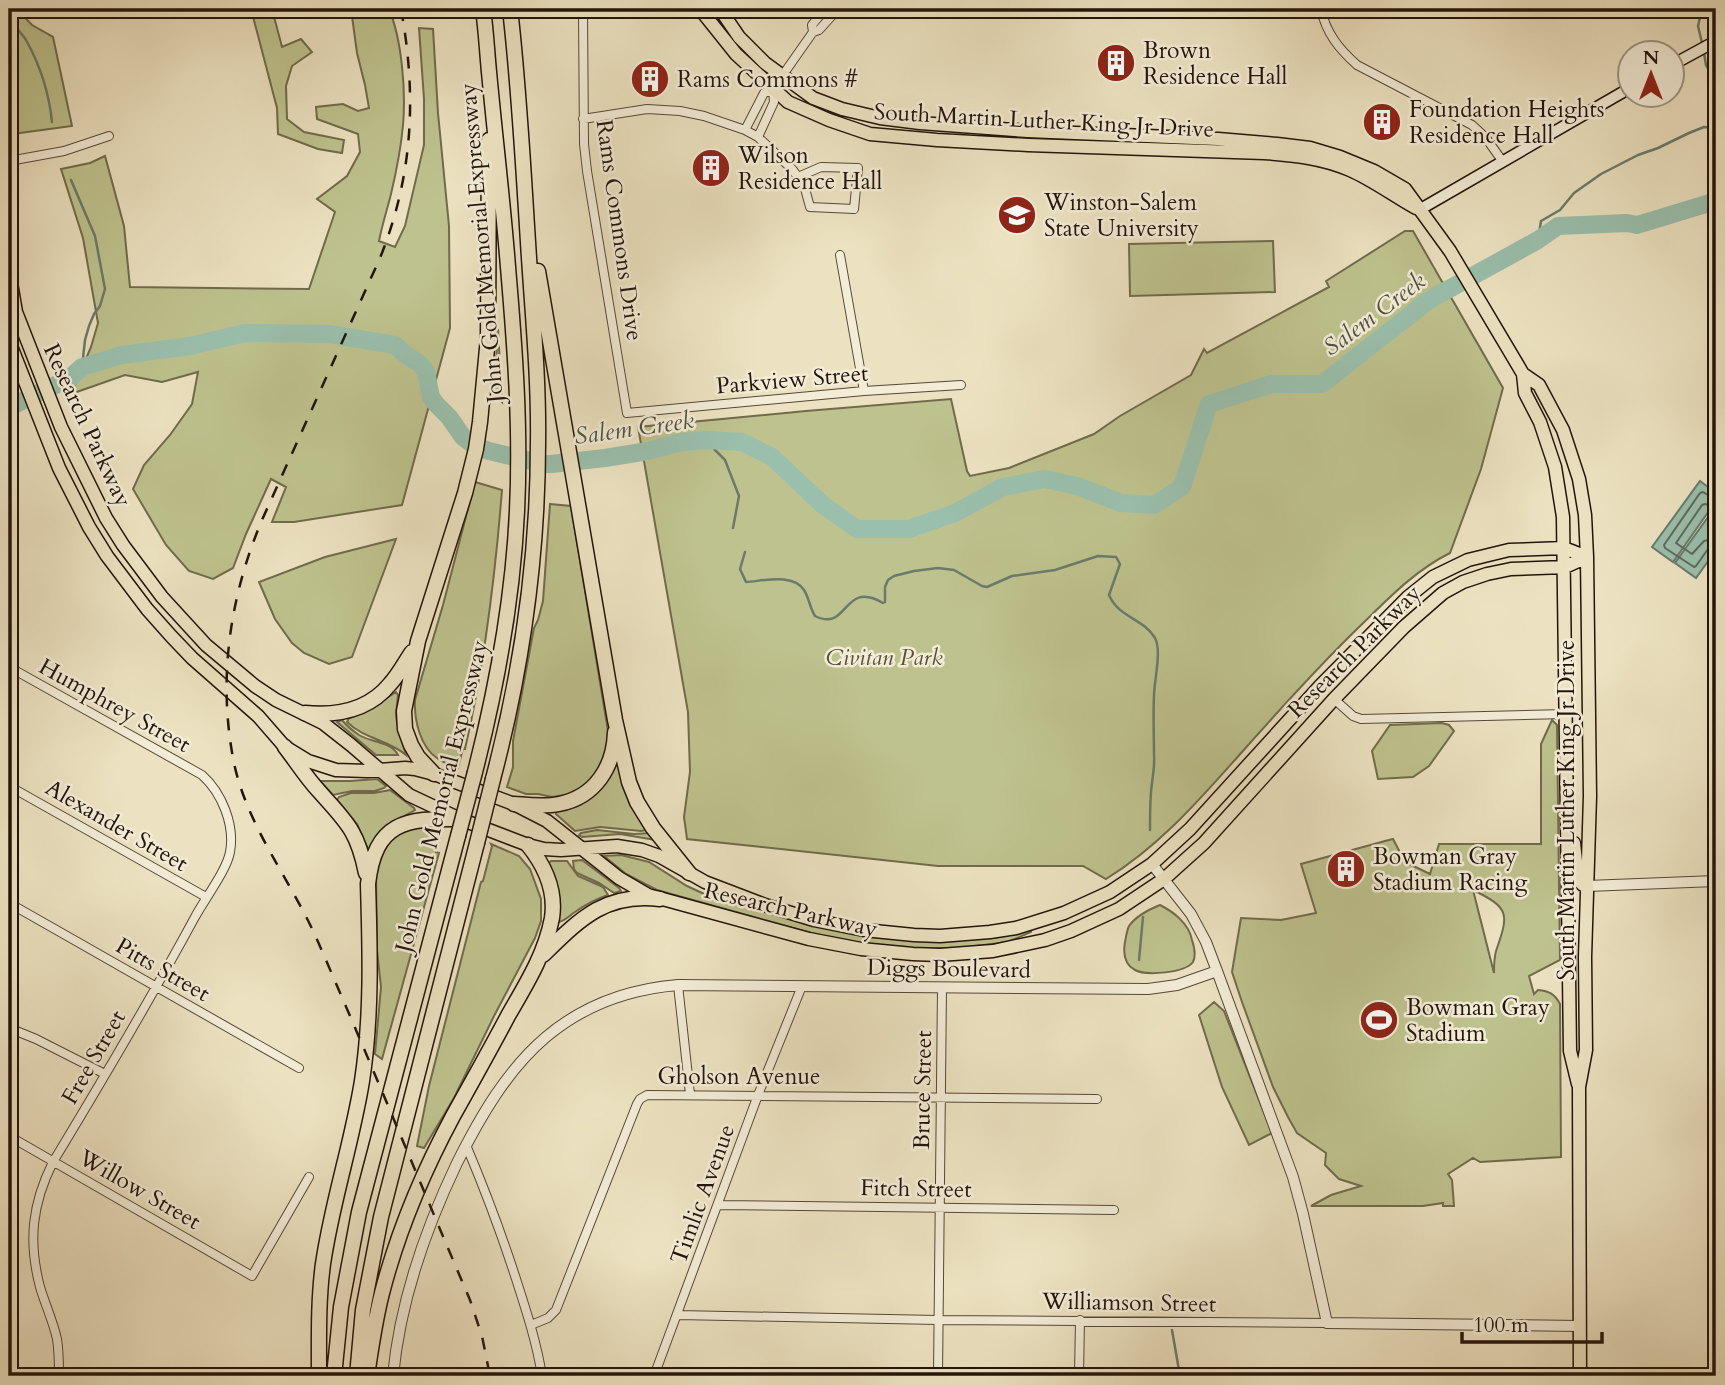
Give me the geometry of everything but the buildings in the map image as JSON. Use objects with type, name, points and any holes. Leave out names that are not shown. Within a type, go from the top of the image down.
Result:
[{"type":"highway","name":"John Gold Memorial Expressway","points":[[334,1376],[341,1307],[359,1212],[491,706],[512,578],[518,489],[519,415],[502,187],[483,9]]},
{"type":"highway","name":"John Gold Memorial Expressway","points":[[357,1376],[363,1310],[378,1228],[510,710],[532,569],[538,420],[524,182],[510,9]]},
{"type":"highway","points":[[434,774],[414,751],[408,737],[404,720],[405,702],[418,641],[470,472],[484,395],[488,338],[489,72]]},
{"type":"highway","points":[[524,182],[615,720],[629,782],[637,802],[653,828],[689,873]]},
{"type":"highway","points":[[305,713],[335,713],[366,704],[390,685],[418,641]]},
{"type":"highway","points":[[514,804],[557,805],[589,791],[609,764],[614,746],[615,720]]},
{"type":"highway","points":[[285,747],[351,828],[360,848],[368,884]]},
{"type":"highway","points":[[319,1376],[319,1317],[323,1267],[356,1112],[367,1035],[370,869],[376,849],[395,828],[422,819],[460,820]]},
{"type":"highway","points":[[367,1376],[382,1294],[411,1204],[447,1127],[542,956],[551,921],[552,893],[543,867],[528,845]]},
{"type":"highway","points":[[542,956],[578,921],[593,911],[623,900],[641,897],[660,899]]},
{"type":"main road","name":"South Martin Luther King Jr Drive","points":[[700,9],[736,54],[788,102],[870,134],[1028,145],[1264,153],[1312,159],[1348,169],[1419,210]]},
{"type":"main road","name":"South Martin Luther King Jr Drive","points":[[720,9],[739,37],[782,77],[813,98],[842,109],[880,118],[920,123],[1028,131],[1218,139],[1310,148],[1374,171],[1405,189],[1450,251],[1523,374],[1525,393],[1540,422],[1555,467],[1562,500],[1570,1051],[1579,1087]]},
{"type":"main road","points":[[1686,58],[1716,41]]},
{"type":"main road","points":[[1419,210],[1616,96]]},
{"type":"main road","name":"Research Parkway","points":[[9,271],[16,312],[33,356],[61,427],[106,518],[162,597],[229,666],[266,694],[331,729],[409,795],[460,820],[528,845],[553,850],[634,847],[659,856],[728,891],[814,920],[864,930],[940,936],[990,932],[1040,922],[1098,898],[1152,864],[1190,830],[1355,649],[1421,586],[1444,570],[1482,555],[1564,548],[1587,557]]},
{"type":"main road","points":[[9,291],[16,312]]},
{"type":"main road","name":"Research Parkway","points":[[9,341],[45,433],[79,508],[107,556],[147,610],[192,658],[247,705],[285,747],[327,768],[345,771],[415,769],[434,774],[514,804],[556,826],[629,885],[660,899],[809,939],[861,949],[913,954],[967,954],[1020,947],[1071,931],[1119,909],[1164,879],[1204,843],[1334,699],[1421,611],[1443,593],[1475,578],[1499,571],[1565,568],[1587,557]]},
{"type":"main road","name":"South Martin Luther King Jr Drive","points":[[1523,374],[1539,385],[1556,415],[1568,446],[1582,497],[1587,557],[1590,796],[1585,957],[1586,1050],[1579,1087]]},
{"type":"main road","points":[[1567,804],[1578,880],[1587,886]]},
{"type":"main road","points":[[1579,1087],[1580,1376]]},
{"type":"street","name":"Rams Commons Drive","points":[[583,9],[583,119],[587,172],[627,413]]},
{"type":"street","points":[[813,32],[812,25],[825,9]]},
{"type":"street","points":[[758,136],[774,102],[774,89],[813,32],[819,30],[838,9]]},
{"type":"street","points":[[1321,9],[1328,32],[1335,43],[1357,65],[1472,125],[1486,138],[1503,162]]},
{"type":"street","points":[[745,130],[764,93],[774,89]]},
{"type":"street","points":[[583,119],[647,109],[704,116],[758,136],[792,169],[798,177],[804,185],[810,207],[854,209],[858,168],[821,167],[798,177]]},
{"type":"street","points":[[9,161],[77,148],[109,136]]},
{"type":"street","points":[[840,255],[864,391]]},
{"type":"street","name":"Parkview Street","points":[[627,413],[961,384]]},
{"type":"street","name":"Humphrey Street","points":[[9,667],[202,775]]},
{"type":"street","points":[[1334,699],[1353,716],[1366,720],[1566,714]]},
{"type":"street","name":"Free Street","points":[[59,1376],[57,1339],[40,1289],[35,1264],[33,1238],[36,1206],[53,1162],[156,988],[229,856],[230,839],[224,806],[212,784],[202,775]]},
{"type":"street","name":"Alexander Street","points":[[9,786],[206,897]]},
{"type":"street","points":[[1152,864],[1191,914],[1206,942],[1296,1187],[1327,1323]]},
{"type":"street","points":[[1587,886],[1716,881]]},
{"type":"street","name":"Pitts Street","points":[[9,903],[299,1068]]},
{"type":"street","name":"Diggs Boulevard","points":[[393,1376],[403,1315],[416,1263],[434,1213],[466,1145],[513,1071],[558,1028],[584,1011],[639,990],[678,985],[1148,989],[1177,985],[1217,971]]},
{"type":"street","points":[[678,985],[690,1094]]},
{"type":"street","name":"Timlic Avenue","points":[[654,1376],[758,1095],[802,986]]},
{"type":"street","name":"Bruce Street","points":[[938,1376],[942,987]]},
{"type":"street","points":[[9,1028],[105,1074]]},
{"type":"street","name":"Gholson Avenue","points":[[531,1325],[548,1318],[556,1310],[637,1104],[647,1095],[1097,1099]]},
{"type":"street","name":"Willow Street","points":[[9,1136],[253,1276],[309,1177]]},
{"type":"street","points":[[466,1145],[494,1211],[531,1325],[542,1376]]},
{"type":"street","name":"Fitch Street","points":[[718,1205],[1114,1210]]},
{"type":"street","name":"Williamson Street","points":[[678,1315],[1580,1326]]},
{"type":"street","points":[[1079,1376],[1080,1320]]},
{"type":"green space","points":[[9,9],[17,9],[32,25],[53,37],[72,126],[12,134]]},
{"type":"green space","points":[[251,9],[272,9],[282,47],[301,39],[312,52],[292,66],[286,86],[287,119],[304,132],[344,140],[342,153],[318,149],[278,134],[277,108]]},
{"type":"green space","points":[[351,9],[389,9],[400,51],[404,97],[402,133],[395,177],[379,241],[395,247],[405,226],[424,145],[419,28],[433,29],[449,226],[450,328],[402,505],[294,522],[272,522],[286,487],[271,479],[233,568],[213,579],[189,571],[166,545],[133,489],[144,465],[192,404],[198,372],[162,382],[125,375],[71,394],[98,323],[83,238],[61,169],[90,163],[105,156],[124,226],[130,287],[309,289],[335,212],[317,199],[347,176],[360,152],[358,134],[317,119],[316,107],[343,104],[358,111],[369,108]]},
{"type":"green space","name":"Civitan Park","points":[[1405,231],[1413,231],[1503,388],[1481,469],[1450,553],[1413,577],[1359,627],[1162,837],[1106,879],[1083,866],[938,866],[687,839],[684,817],[690,772],[688,712],[638,427],[951,399],[970,476],[1009,468],[1094,434],[1191,375],[1204,349],[1207,353],[1329,287],[1326,281]]},
{"type":"green space","points":[[1273,241],[1275,292],[1130,296],[1129,244]]},
{"type":"green space","points":[[498,329],[502,402],[491,391]]},
{"type":"green space","points":[[475,482],[502,490],[484,652],[465,749],[463,748],[458,768],[439,760],[426,747],[417,724],[415,700]]},
{"type":"green space","points":[[550,504],[571,506],[609,737],[608,752],[595,777],[576,793],[552,797],[526,794],[507,787],[513,767],[513,741],[534,628],[543,601]]},
{"type":"green space","points":[[396,539],[352,657],[329,664],[304,653],[292,643],[275,619],[259,582],[325,557]]},
{"type":"green space","points":[[396,692],[397,723],[406,755],[347,722],[349,718],[365,712]]},
{"type":"green space","points":[[342,720],[359,735],[391,747],[398,755],[376,755],[337,722]]},
{"type":"green space","name":"Bowman Gray Stadium","points":[[1552,720],[1557,725],[1560,960],[1529,976],[1534,994],[1538,990],[1548,992],[1560,1004],[1561,1157],[1480,1162],[1473,1158],[1448,1174],[1452,1180],[1454,1206],[1443,1206],[1443,1203],[1423,1206],[1311,1206],[1331,1195],[1361,1186],[1339,1179],[1325,1165],[1326,1153],[1297,1133],[1273,1087],[1232,972],[1241,918],[1281,920],[1316,913],[1301,864],[1393,839],[1405,862],[1430,874],[1439,844],[1541,844],[1541,744]],"holes":[[[1473,890],[1500,907],[1504,920],[1495,954],[1494,973]]]},
{"type":"green space","points":[[1390,725],[1449,725],[1454,731],[1429,766],[1413,777],[1378,779],[1372,751]]},
{"type":"green space","points":[[617,756],[646,830],[600,827],[575,831],[556,811]]},
{"type":"green space","points":[[377,779],[386,786],[384,788],[333,795],[320,781],[350,781]]},
{"type":"green space","points":[[390,790],[415,810],[384,829],[368,849],[357,824],[337,800],[351,793]]},
{"type":"green space","points":[[441,825],[436,852],[439,853],[382,1059],[375,1054],[381,987],[377,950],[376,875],[379,855],[392,837],[413,827]]},
{"type":"green space","points":[[597,830],[651,833],[655,840],[620,834],[579,835]]},
{"type":"green space","points":[[491,844],[519,856],[530,869],[541,899],[541,921],[535,938],[454,1098],[424,1148],[417,1146],[429,1086]]},
{"type":"green space","points":[[621,855],[649,862],[687,886],[713,898],[752,905],[852,933],[1030,928],[1031,932],[1008,942],[959,948],[907,948],[861,943],[815,934],[657,890],[626,874],[604,856]]},
{"type":"green space","points":[[582,860],[621,891],[614,893],[577,873],[573,861]]},
{"type":"green space","points":[[567,861],[578,876],[603,887],[608,895],[559,922],[558,888],[549,863]]},
{"type":"green space","points":[[1160,905],[1175,915],[1188,929],[1195,954],[1194,960],[1189,966],[1174,971],[1140,972],[1131,968],[1125,958],[1124,946],[1128,929],[1139,916]]},
{"type":"green space","points":[[1214,1002],[1224,1011],[1272,1133],[1249,1145],[1222,1087],[1199,1015]]},
{"type":"water","points":[[1700,481],[1716,493],[1716,501],[1673,562],[1652,547]]},
{"type":"water","points":[[1716,506],[1716,550],[1696,578],[1675,563]]},
{"type":"waterway","points":[[1702,9],[1698,26],[1702,43]]},
{"type":"waterway","points":[[9,17],[36,59],[52,122]]},
{"type":"waterway","points":[[1704,53],[1706,65],[1716,82]]},
{"type":"waterway","points":[[1538,240],[1541,221],[1560,210],[1574,193],[1601,174],[1689,133],[1704,127],[1716,128]]},
{"type":"waterway","points":[[71,180],[95,236],[105,289],[100,306],[89,326],[82,367]]},
{"type":"waterway","name":"Salem Creek","points":[[9,406],[70,378],[82,367],[122,355],[190,346],[245,333],[329,334],[395,345],[420,364],[426,372],[431,397],[463,437],[475,446],[551,464],[648,451],[681,442],[742,442],[772,457],[823,505],[857,529],[909,529],[955,513],[1003,487],[1045,479],[1077,486],[1121,503],[1154,505],[1182,487],[1209,404],[1271,384],[1322,384],[1429,300],[1538,240],[1558,226],[1627,223],[1637,225],[1716,201]]},
{"type":"waterway","points":[[709,440],[725,460],[739,496],[733,528]]},
{"type":"waterway","points":[[745,552],[740,569],[746,582],[777,579],[793,581],[804,590],[815,616],[826,619],[834,618],[860,597],[885,602],[888,580],[914,571],[938,568],[954,570],[987,587],[1012,576],[1055,570],[1098,556],[1116,557],[1120,564],[1109,595],[1118,608],[1150,632],[1157,644],[1150,830]]},
{"type":"waterway","points":[[1139,960],[1143,917]]},
{"type":"waterway","points":[[1172,1330],[1180,1376]]},
{"type":"railway","points":[[401,9],[410,104],[409,135],[399,197],[380,258],[251,549],[235,607],[230,637],[227,667],[229,728],[233,758],[247,805],[315,935],[354,1026],[470,1300],[482,1336],[490,1376]]},
{"type":"place","name":"Brown Residence Hall","points":[[1116,63]]},
{"type":"place","name":"Rams Commons #","points":[[650,79]]},
{"type":"place","name":"Foundation Heights Residence Hall","points":[[1382,122]]},
{"type":"place","name":"Wilson Residence Hall","points":[[711,168]]},
{"type":"place","name":"Winston-Salem State University","points":[[1017,215]]},
{"type":"place","name":"Bowman Gray Stadium Racing","points":[[1346,869]]},
{"type":"place","name":"Bowman Gray Stadium","points":[[1379,1020]]}]
